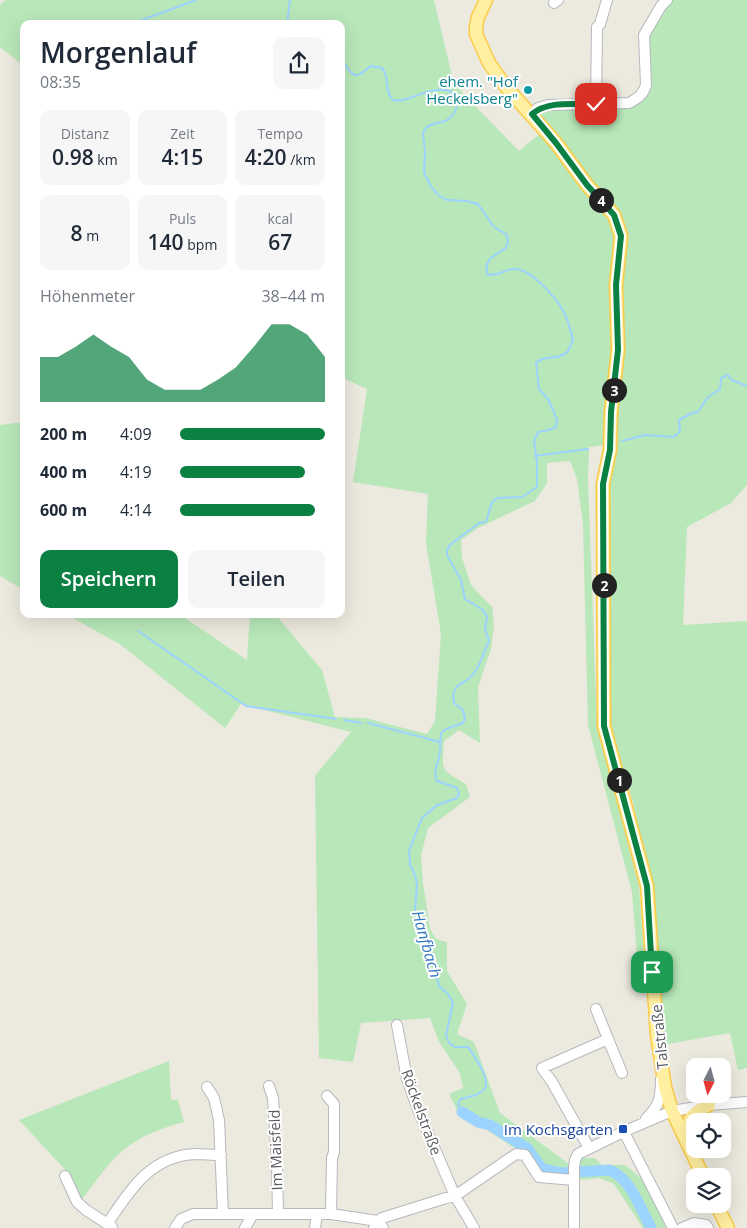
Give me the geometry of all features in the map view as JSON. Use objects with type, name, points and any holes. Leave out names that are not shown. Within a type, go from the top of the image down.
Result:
[{"type":"main road","name":"Talstraße","points":[[486,0],[478,17],[476,34],[489,63],[497,76],[532,114],[587,185],[614,215],[621,236],[616,285],[618,350],[611,412],[610,450],[603,484],[604,726],[647,886],[660,1062],[672,1111],[686,1141]]},
{"type":"main road","points":[[694,1113],[708,1104]]},
{"type":"main road","points":[[720,1213],[728,1228]]},
{"type":"street","points":[[596,104],[597,27],[600,24],[608,0]]},
{"type":"street","points":[[532,114],[538,108],[548,105],[629,102],[644,92],[646,85],[644,35],[661,6],[667,0]]},
{"type":"street","points":[[596,1010],[622,1073]]},
{"type":"street","name":"Röckelstraße","points":[[397,1024],[407,1079],[419,1112],[455,1196],[474,1228]]},
{"type":"street","points":[[588,1148],[552,1082],[542,1068],[608,1039]]},
{"type":"street","points":[[642,1124],[656,1109],[659,1102],[660,1062]]},
{"type":"street","name":"Im Maisfeld","points":[[269,1086],[273,1098],[278,1214]]},
{"type":"street","points":[[207,1087],[214,1098],[219,1120],[223,1214]]},
{"type":"street","points":[[327,1096],[334,1104],[331,1214]]},
{"type":"street","points":[[574,1228],[574,1160],[578,1154],[672,1111],[708,1104],[747,1102]]},
{"type":"street","points":[[624,1132],[673,1228]]},
{"type":"street","points":[[65,1176],[77,1202],[110,1226],[136,1183],[158,1165],[174,1158],[193,1154],[221,1155]]},
{"type":"street","points":[[175,1228],[181,1219],[192,1214],[331,1214],[378,1226],[382,1218],[455,1196],[516,1154],[525,1156],[539,1177],[574,1174]]},
{"type":"street","points":[[245,1228],[252,1214]]},
{"type":"street","points":[[315,1228],[317,1214]]},
{"type":"street","points":[[682,1228],[694,1223],[706,1225],[708,1228]]},
{"type":"green space","points":[[6,0],[434,0],[454,84],[519,151],[541,133],[541,112],[548,108],[625,107],[641,102],[651,90],[649,36],[672,0],[747,0],[747,485],[731,503],[687,527],[683,625],[747,621],[747,1068],[738,1070],[730,1033],[662,1045],[653,892],[633,802],[609,725],[606,489],[613,444],[589,447],[588,479],[597,727],[639,886],[646,983],[639,982],[632,892],[588,725],[583,525],[577,479],[570,461],[547,463],[547,483],[535,501],[478,528],[461,540],[462,558],[471,585],[492,607],[494,625],[491,649],[478,687],[480,743],[459,730],[444,741],[444,768],[451,775],[466,784],[470,797],[428,828],[421,855],[430,929],[436,939],[447,942],[447,971],[467,1004],[457,1034],[474,1042],[500,1113],[569,1164],[570,1174],[546,1174],[528,1157],[485,1129],[460,1116],[449,1094],[463,1088],[460,1073],[439,1042],[430,1018],[361,1023],[353,1062],[319,1058],[315,776],[351,732],[241,704],[225,728],[121,645],[73,618],[185,618],[247,660],[250,618],[278,618],[322,670],[335,717],[365,718],[427,734],[435,721],[441,634],[426,543],[428,494],[353,482],[367,389],[345,379],[345,20],[20,20],[20,63],[0,47],[0,5]]},
{"type":"green space","points":[[20,422],[20,588],[0,576],[0,425]]},
{"type":"green space","points":[[169,1061],[171,1100],[178,1100],[184,1122],[151,1133],[128,1146],[111,1163],[81,1200],[71,1176],[19,1120]]},
{"type":"green space","points":[[580,1158],[595,1158],[602,1165],[625,1165],[645,1181],[666,1228],[643,1228],[614,1184],[599,1178],[582,1180],[578,1176]]},
{"type":"waterway","points":[[142,20],[196,0]]},
{"type":"waterway","name":"Hanfbach","points":[[288,20],[290,0]]},
{"type":"waterway","name":"Hanfbach","points":[[345,64],[351,73],[357,75],[371,66],[382,68],[386,76],[390,97],[393,100],[404,100],[438,90],[447,90],[453,94],[457,102],[453,115],[445,121],[429,126],[423,134],[425,151],[424,172],[430,185],[438,195],[447,200],[478,204],[493,226],[507,235],[508,242],[506,248],[488,262],[488,275],[514,269],[534,277],[547,289],[561,307],[567,319],[573,340],[564,355],[539,360],[536,363],[539,389],[548,399],[557,420],[556,427],[538,432],[534,441],[537,462],[537,487],[522,497],[497,498],[492,502],[486,522],[479,523],[450,545],[447,550],[447,555],[461,580],[465,599],[483,610],[487,617],[485,629],[489,641],[481,662],[474,673],[456,687],[454,691],[454,703],[463,710],[465,719],[463,723],[446,729],[441,733],[440,754],[435,772],[436,778],[437,781],[457,788],[459,794],[457,798],[437,805],[422,818],[409,851],[410,865],[417,884],[415,911],[426,933],[439,986],[448,994],[453,1003],[446,1035],[449,1043],[455,1047],[468,1047],[484,1074],[485,1089],[476,1095],[461,1099],[458,1104],[462,1112]]},
{"type":"waterway","points":[[622,441],[645,435],[674,437],[680,431],[679,420],[698,412],[708,397],[720,389],[721,378],[728,375],[732,380],[747,386]]},
{"type":"waterway","points":[[535,456],[588,449]]},
{"type":"waterway","points":[[138,631],[246,706],[336,719]]},
{"type":"waterway","points":[[344,720],[361,723]]},
{"type":"waterway","points":[[368,723],[440,742]]},
{"type":"waterway","name":"Hanfbach","points":[[462,1112],[478,1122],[490,1125],[527,1148],[542,1169],[561,1173],[609,1170],[617,1174],[634,1194],[651,1228]]},
{"type":"place","name":"ehem. \"Hof Heckelsberg\"","points":[[528,90]]},
{"type":"place","name":"Im Kochsgarten","points":[[623,1129]]},
{"type":"route","points":[[596,104],[548,105],[538,108],[532,114],[587,185],[614,215],[621,236],[616,285],[618,350],[611,412],[610,450],[603,484],[604,726],[647,886],[652,972]]}]
